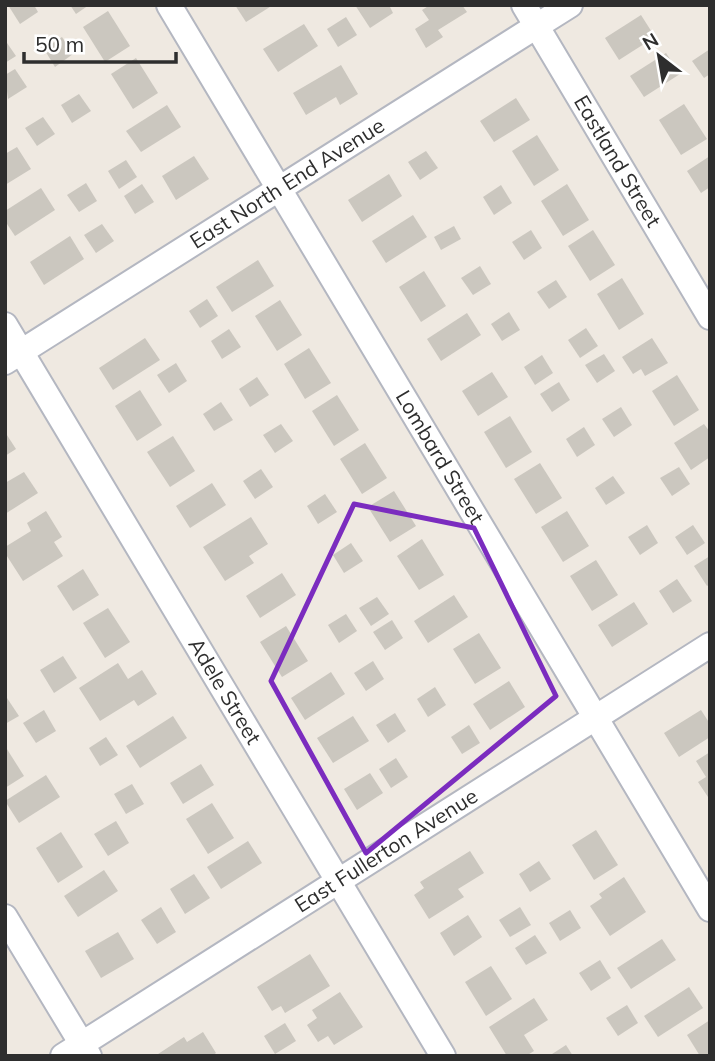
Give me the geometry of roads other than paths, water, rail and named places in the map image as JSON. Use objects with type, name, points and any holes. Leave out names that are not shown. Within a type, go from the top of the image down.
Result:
[{"type":"street","name":"Lombard Street","points":[[169,5],[710,909]]},
{"type":"street","name":"Eastland Street","points":[[524,5],[710,317]]},
{"type":"street","name":"East North End Avenue","points":[[13,357],[570,5]]},
{"type":"street","name":"Adele Street","points":[[5,325],[13,357],[338,881],[443,1056]]},
{"type":"street","name":"East Fullerton Avenue","points":[[78,1052],[338,881],[710,645]]},
{"type":"street","points":[[5,918],[78,1052]]}]
